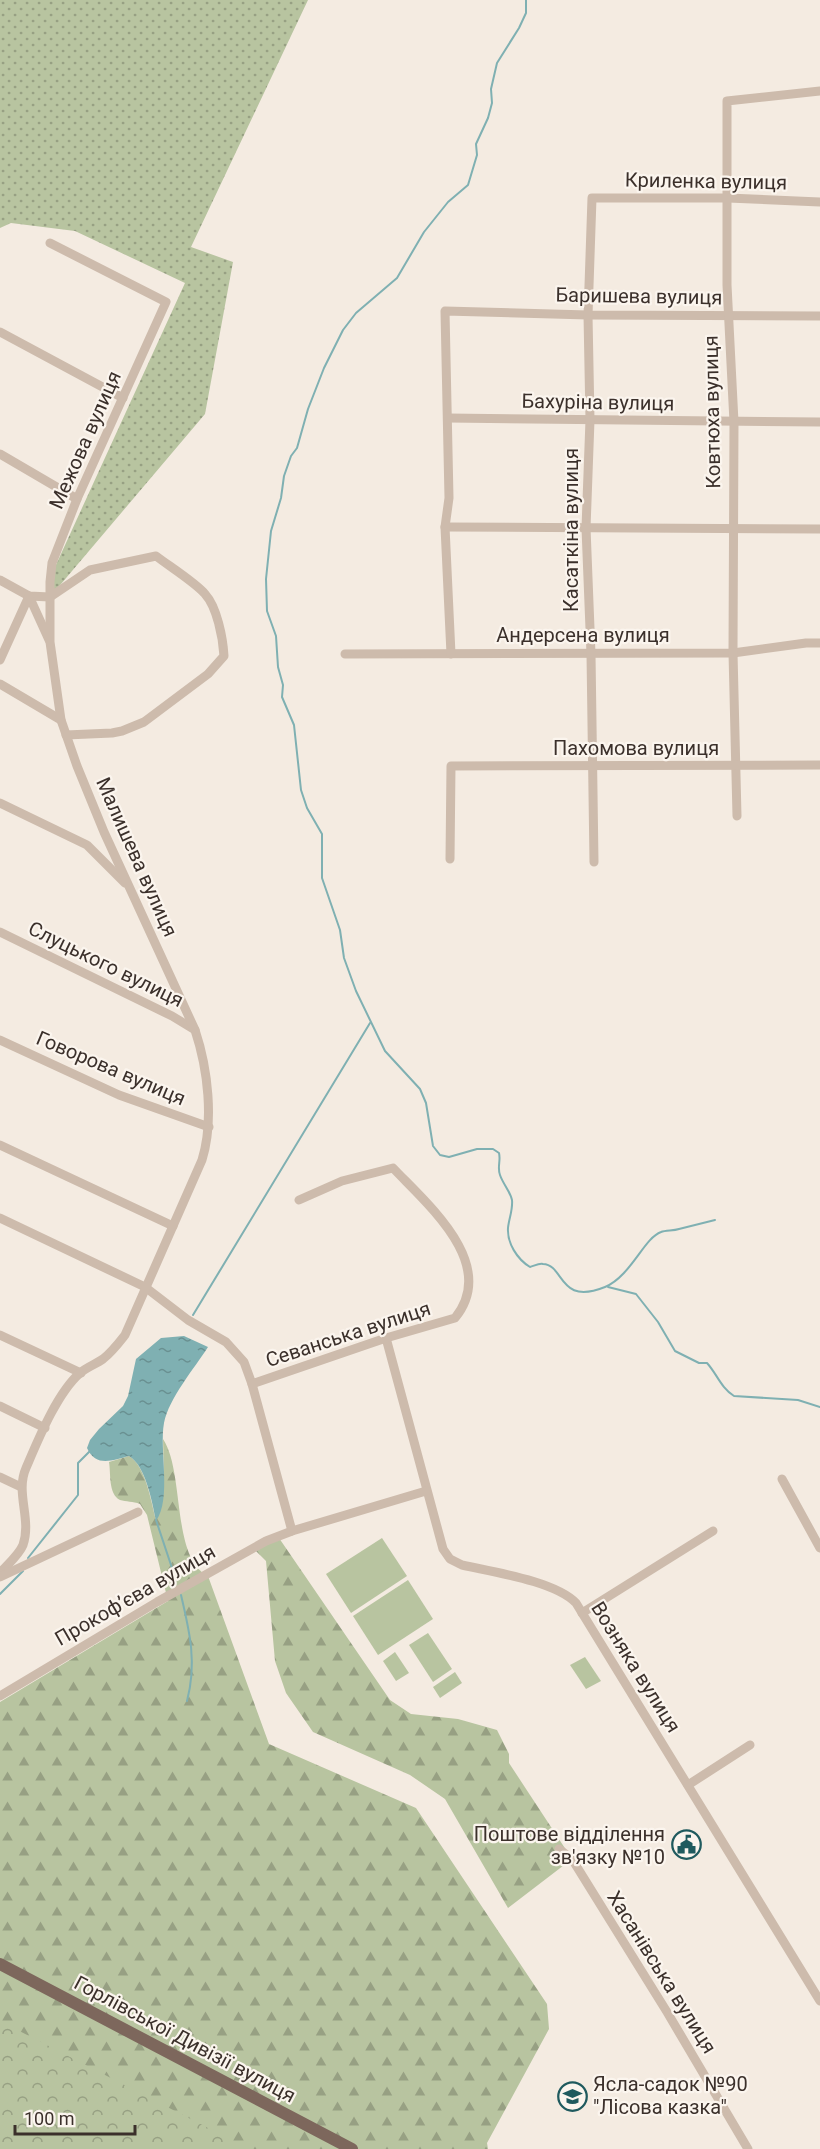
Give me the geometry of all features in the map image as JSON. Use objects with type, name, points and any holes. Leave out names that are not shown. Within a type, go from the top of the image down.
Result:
[{"type":"main road","name":"Горлівської Дивізії вулиця","points":[[0,1964],[352,2149]]},
{"type":"street","name":"Ковтюха вулиця","points":[[737,816],[732,529],[734,422],[728,315],[727,100],[820,91]]},
{"type":"street","name":"Криленка вулиця","points":[[591,198],[728,198],[820,202]]},
{"type":"street","name":"Касаткіна вулиця","points":[[591,198],[588,315],[590,420],[586,528],[591,654],[594,862]]},
{"type":"street","name":"Межова вулиця","points":[[50,243],[166,302],[77,499],[52,563],[50,597]]},
{"type":"street","name":"Баришева вулиця","points":[[448,418],[445,311],[588,315],[820,316]]},
{"type":"street","points":[[0,332],[123,398]]},
{"type":"street","points":[[448,418],[449,498],[445,527],[451,654]]},
{"type":"street","name":"Бахуріна вулиця","points":[[448,418],[820,422]]},
{"type":"street","points":[[0,454],[77,499]]},
{"type":"street","points":[[445,527],[820,530]]},
{"type":"street","points":[[0,580],[29,596],[50,597],[90,570],[156,556],[206,594],[216,616],[223,640],[224,656],[208,674],[144,722],[122,731],[66,735]]},
{"type":"street","points":[[29,596],[42,629],[50,642]]},
{"type":"street","points":[[0,660],[29,596]]},
{"type":"street","name":"Малишева вулиця","points":[[21,1487],[25,1471],[63,1392],[81,1373],[116,1348],[125,1335],[202,1160],[209,1127],[205,1064],[195,1030],[104,832],[61,720],[50,642],[50,597]]},
{"type":"street","name":"Андерсена вулиця","points":[[345,654],[733,653],[820,643]]},
{"type":"street","points":[[0,684],[61,720]]},
{"type":"street","name":"Пахомова вулиця","points":[[450,859],[452,766],[820,765]]},
{"type":"street","points":[[0,803],[87,845],[131,889]]},
{"type":"street","points":[[87,845],[104,832]]},
{"type":"street","name":"Слуцького вулиця","points":[[0,932],[172,1016],[195,1030]]},
{"type":"street","points":[[172,1016],[182,998]]},
{"type":"street","name":"Говорова вулиця","points":[[0,1040],[119,1095],[209,1127]]},
{"type":"street","points":[[0,1144],[173,1226]]},
{"type":"street","name":"Севанська вулиця","points":[[252,1384],[386,1338],[455,1318],[462,1309],[466,1294],[468,1278],[462,1251],[447,1226],[393,1168],[342,1181],[299,1200]]},
{"type":"street","name":"Севанська вулиця","points":[[0,1218],[146,1287],[181,1315],[226,1342],[244,1362],[252,1384],[292,1531]]},
{"type":"street","points":[[0,1335],[81,1373]]},
{"type":"street","name":"Возняка вулиця","points":[[386,1338],[438,1539],[443,1549],[450,1559],[462,1565],[560,1591],[569,1596],[582,1613],[820,2001]]},
{"type":"street","points":[[0,1406],[45,1428]]},
{"type":"street","points":[[0,1477],[21,1487],[26,1522],[26,1534],[22,1547],[0,1575]]},
{"type":"street","points":[[782,1479],[820,1548]]},
{"type":"street","name":"Прокоф’єва вулиця","points":[[0,1696],[207,1573],[266,1541],[426,1491]]},
{"type":"street","points":[[0,1575],[138,1512]]},
{"type":"street","points":[[582,1613],[713,1531]]},
{"type":"street","points":[[688,1785],[750,1745]]},
{"type":"street","name":"Хасанівська вулиця","points":[[559,1849],[572,1859],[667,2012],[748,2149]]},
{"type":"green space","points":[[0,0],[308,0],[191,247],[233,262],[205,414],[50,597],[55,567],[185,283],[75,231],[11,223],[0,228]]},
{"type":"green space","points":[[163,1439],[170,1454],[174,1472],[188,1552],[196,1566],[208,1576],[269,1744],[416,1808],[547,2004],[549,2029],[487,2143],[488,2149],[0,2149],[0,1702],[168,1601],[147,1515],[140,1504],[116,1497],[111,1483],[109,1462],[129,1456],[135,1461],[144,1476],[156,1520],[164,1479]]},
{"type":"green space","points":[[279,1538],[390,1700],[411,1714],[458,1719],[497,1730],[509,1754],[509,1763],[572,1859],[508,1908],[445,1799],[410,1775],[313,1732],[286,1693],[275,1661],[266,1561],[256,1551]]},
{"type":"green space","points":[[382,1538],[407,1576],[351,1613],[326,1574]]},
{"type":"green space","points":[[408,1580],[433,1619],[378,1655],[353,1616]]},
{"type":"green space","points":[[428,1633],[452,1669],[433,1682],[409,1645]]},
{"type":"green space","points":[[395,1652],[409,1673],[396,1681],[383,1661]]},
{"type":"green space","points":[[585,1657],[601,1681],[586,1689],[570,1665]]},
{"type":"green space","points":[[455,1672],[462,1683],[440,1698],[433,1687]]},
{"type":"green space","points":[[0,2021],[249,2149],[0,2149]]},
{"type":"water","points":[[184,1336],[208,1347],[176,1394],[164,1423],[163,1500],[161,1512],[156,1521],[144,1476],[135,1461],[129,1456],[100,1460],[95,1458],[87,1448],[99,1429],[123,1406],[128,1396],[136,1359],[161,1338]]},
{"type":"waterway","points":[[526,0],[526,13],[497,63],[491,89],[492,103],[476,144],[477,155],[468,185],[448,202],[424,232],[397,278],[356,313],[343,330],[324,368],[308,409],[297,448],[291,456],[284,476],[281,498],[271,531],[266,579],[267,611],[276,636],[278,667],[283,685],[282,697],[294,725],[301,790],[307,808],[322,834],[322,878],[340,930],[344,958],[356,991],[385,1051],[420,1089],[426,1103],[433,1146],[440,1155],[449,1157],[477,1149],[493,1149],[499,1153],[499,1172],[512,1200],[508,1234],[514,1250],[530,1267],[538,1264],[550,1266],[565,1283],[579,1292],[590,1292],[614,1282],[649,1242],[661,1232],[715,1220]]},
{"type":"waterway","points":[[193,1315],[370,1023]]},
{"type":"waterway","points":[[608,1287],[636,1294],[658,1322],[675,1351],[699,1363],[707,1363],[734,1396],[798,1400],[820,1407]]},
{"type":"waterway","points":[[28,1558],[78,1495],[78,1463],[90,1451]]},
{"type":"waterway","points":[[156,1520],[176,1580]]},
{"type":"waterway","points":[[0,1594],[23,1571]]},
{"type":"waterway","points":[[181,1595],[192,1661],[187,1701]]},
{"type":"place","name":"Поштове відділення зв'язку №10","points":[[686,1845]]},
{"type":"place","name":"Ясла-садок №90 \"Лісова казка\"","points":[[572,2096]]}]
